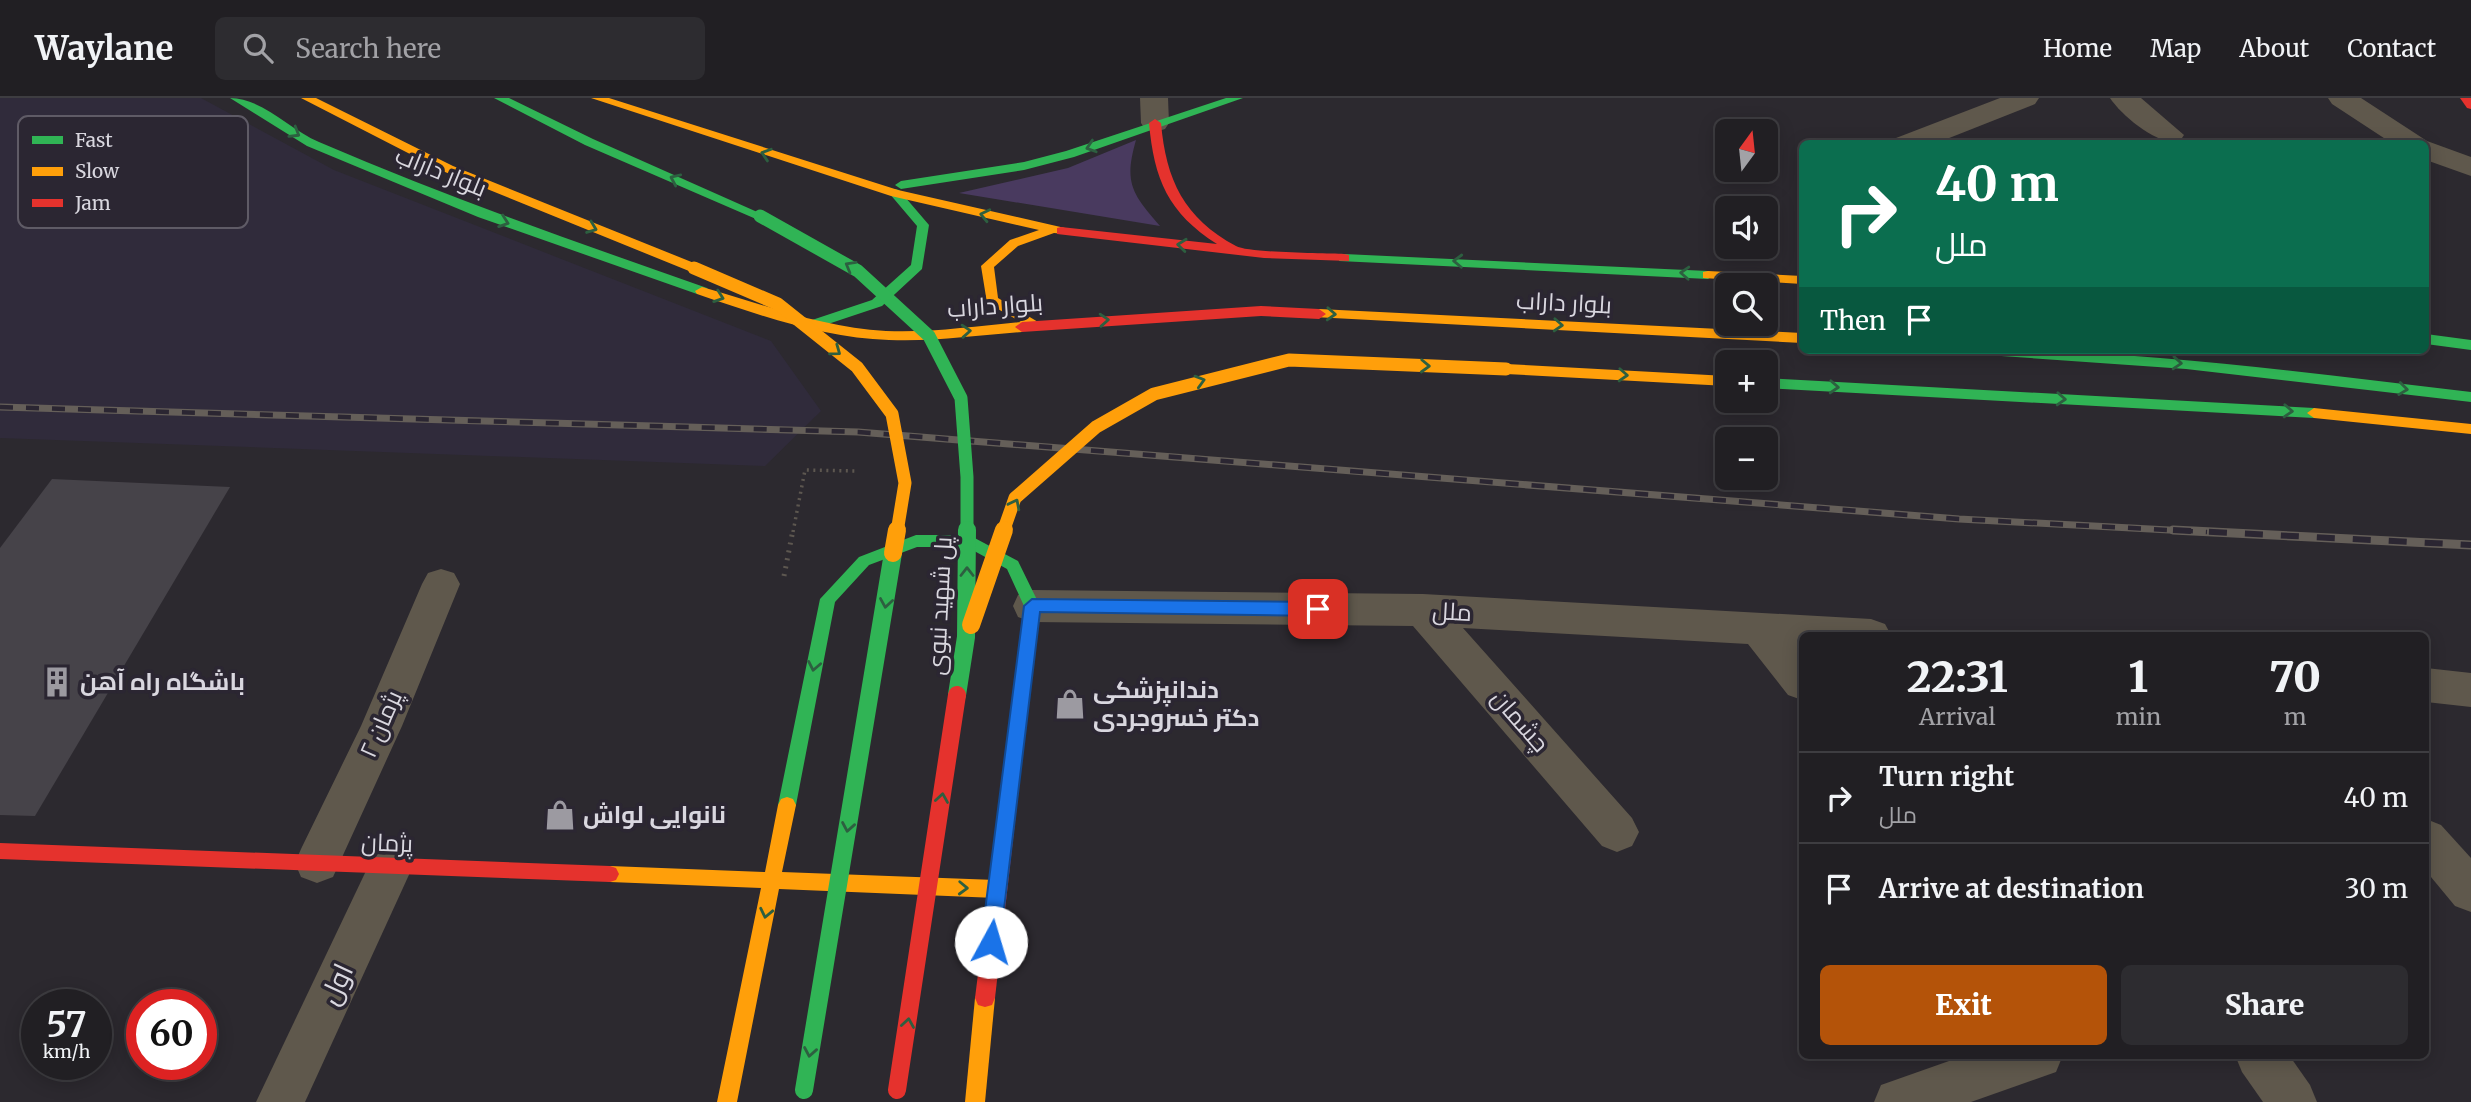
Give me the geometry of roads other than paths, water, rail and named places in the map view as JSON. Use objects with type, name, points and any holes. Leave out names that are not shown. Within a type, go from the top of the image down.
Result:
[{"type":"main road","name":"بلوار داراب","points":[[236,98],[311,143],[482,214],[782,319],[869,334],[904,335],[1261,311],[1799,338]]},
{"type":"main road","name":"پل شهید نبوی","points":[[307,98],[350,122],[503,194],[694,268],[778,304],[858,367],[892,414],[905,483],[803,1096]]},
{"type":"main road","name":"پل شهید نبوی","points":[[500,98],[589,142],[760,216],[858,271],[929,336],[961,398],[967,477],[967,637],[897,1096]]},
{"type":"main road","name":"بلوار داراب","points":[[597,98],[895,193],[1051,230],[1237,250],[1799,279]]},
{"type":"main road","points":[[876,187],[926,183],[1024,166],[1081,150],[1155,111],[1237,98]]},
{"type":"main road","points":[[2466,98],[2471,106]]},
{"type":"main road","points":[[1155,111],[1163,183],[1178,208],[1202,232],[1237,250]]},
{"type":"main road","points":[[815,324],[877,303],[917,266],[923,225],[895,193]]},
{"type":"main road","points":[[1036,325],[992,300],[987,266],[1014,243],[1051,230]]},
{"type":"main road","points":[[2429,340],[2471,345]]},
{"type":"main road","points":[[2044,354],[2186,364],[2471,397]]},
{"type":"main road","points":[[967,637],[1015,498],[1096,427],[1154,394],[1289,360],[1715,380]]},
{"type":"main road","points":[[1778,384],[2360,415],[2471,429]]},
{"type":"main road","points":[[727,1102],[828,599],[863,561],[916,541],[970,541],[1013,565],[1032,606],[996,889],[975,1102]]},
{"type":"main road","name":"پژمان","points":[[0,851],[996,889]]},
{"type":"street","points":[[1916,140],[2025,98]]},
{"type":"street","points":[[2124,98],[2170,135]]},
{"type":"street","points":[[2342,98],[2408,140]]},
{"type":"street","points":[[2429,151],[2471,167]]},
{"type":"street","name":"پژمان ۲","points":[[317,863],[381,726],[441,584]]},
{"type":"street","name":"ملل","points":[[1032,606],[1423,610],[1815,632]]},
{"type":"street","name":"چشمان","points":[[1423,610],[1617,832]]},
{"type":"street","points":[[1759,629],[1799,679]]},
{"type":"street","points":[[2429,685],[2471,690]]},
{"type":"street","points":[[2429,842],[2471,891]]},
{"type":"street","name":"اول","points":[[280,1102],[391,866]]},
{"type":"street","points":[[1898,1102],[2027,1059]]},
{"type":"street","points":[[2262,1059],[2293,1102]]},
{"type":"railway","points":[[0,407],[858,432],[1959,519],[2207,532]]},
{"type":"railway","points":[[2173,530],[2471,545]]},
{"type":"place","name":"باشگاه راه آهن","points":[[57,682]]},
{"type":"place","name":"دندانپزشکی دکتر خسروجردی","points":[[1070,704]]},
{"type":"place","name":"نانوایی لواش","points":[[560,815]]}]
